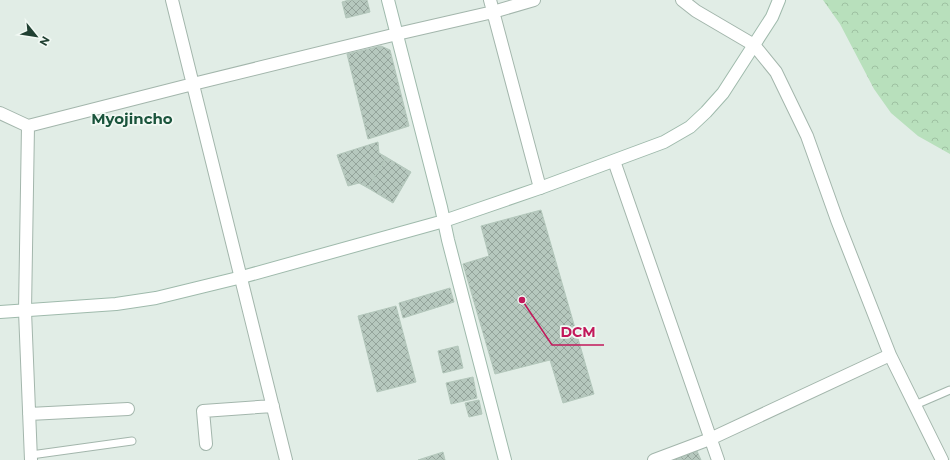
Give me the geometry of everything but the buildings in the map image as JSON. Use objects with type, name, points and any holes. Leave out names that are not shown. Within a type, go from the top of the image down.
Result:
[{"type":"street","points":[[172,0],[242,277],[286,460]]},
{"type":"street","points":[[388,0],[505,460]]},
{"type":"street","points":[[0,113],[28,126],[396,34],[492,6],[534,0]]},
{"type":"street","points":[[682,0],[696,11],[754,46],[776,72],[807,136],[837,220],[890,355],[942,460]]},
{"type":"street","points":[[0,312],[116,304],[156,298],[242,277],[444,221],[540,188],[664,142],[690,127],[706,112],[723,92],[772,17],[779,0]]},
{"type":"street","points":[[492,6],[540,188]]},
{"type":"street","points":[[28,126],[25,311],[31,458]]},
{"type":"street","points":[[614,161],[718,460]]},
{"type":"street","points":[[654,460],[710,440],[890,355]]},
{"type":"street","points":[[206,444],[203,411],[273,406]]},
{"type":"street","points":[[30,414],[128,409]]},
{"type":"lane","points":[[915,405],[950,390]]},
{"type":"lane","points":[[31,458],[132,441]]},
{"type":"green space","points":[[823,0],[950,0],[950,154],[918,136],[891,113],[874,89],[840,24]]},
{"type":"place","name":"DCM","points":[[522,300]]},
{"type":"district","name":"Myojincho","points":[[132,118]]}]
